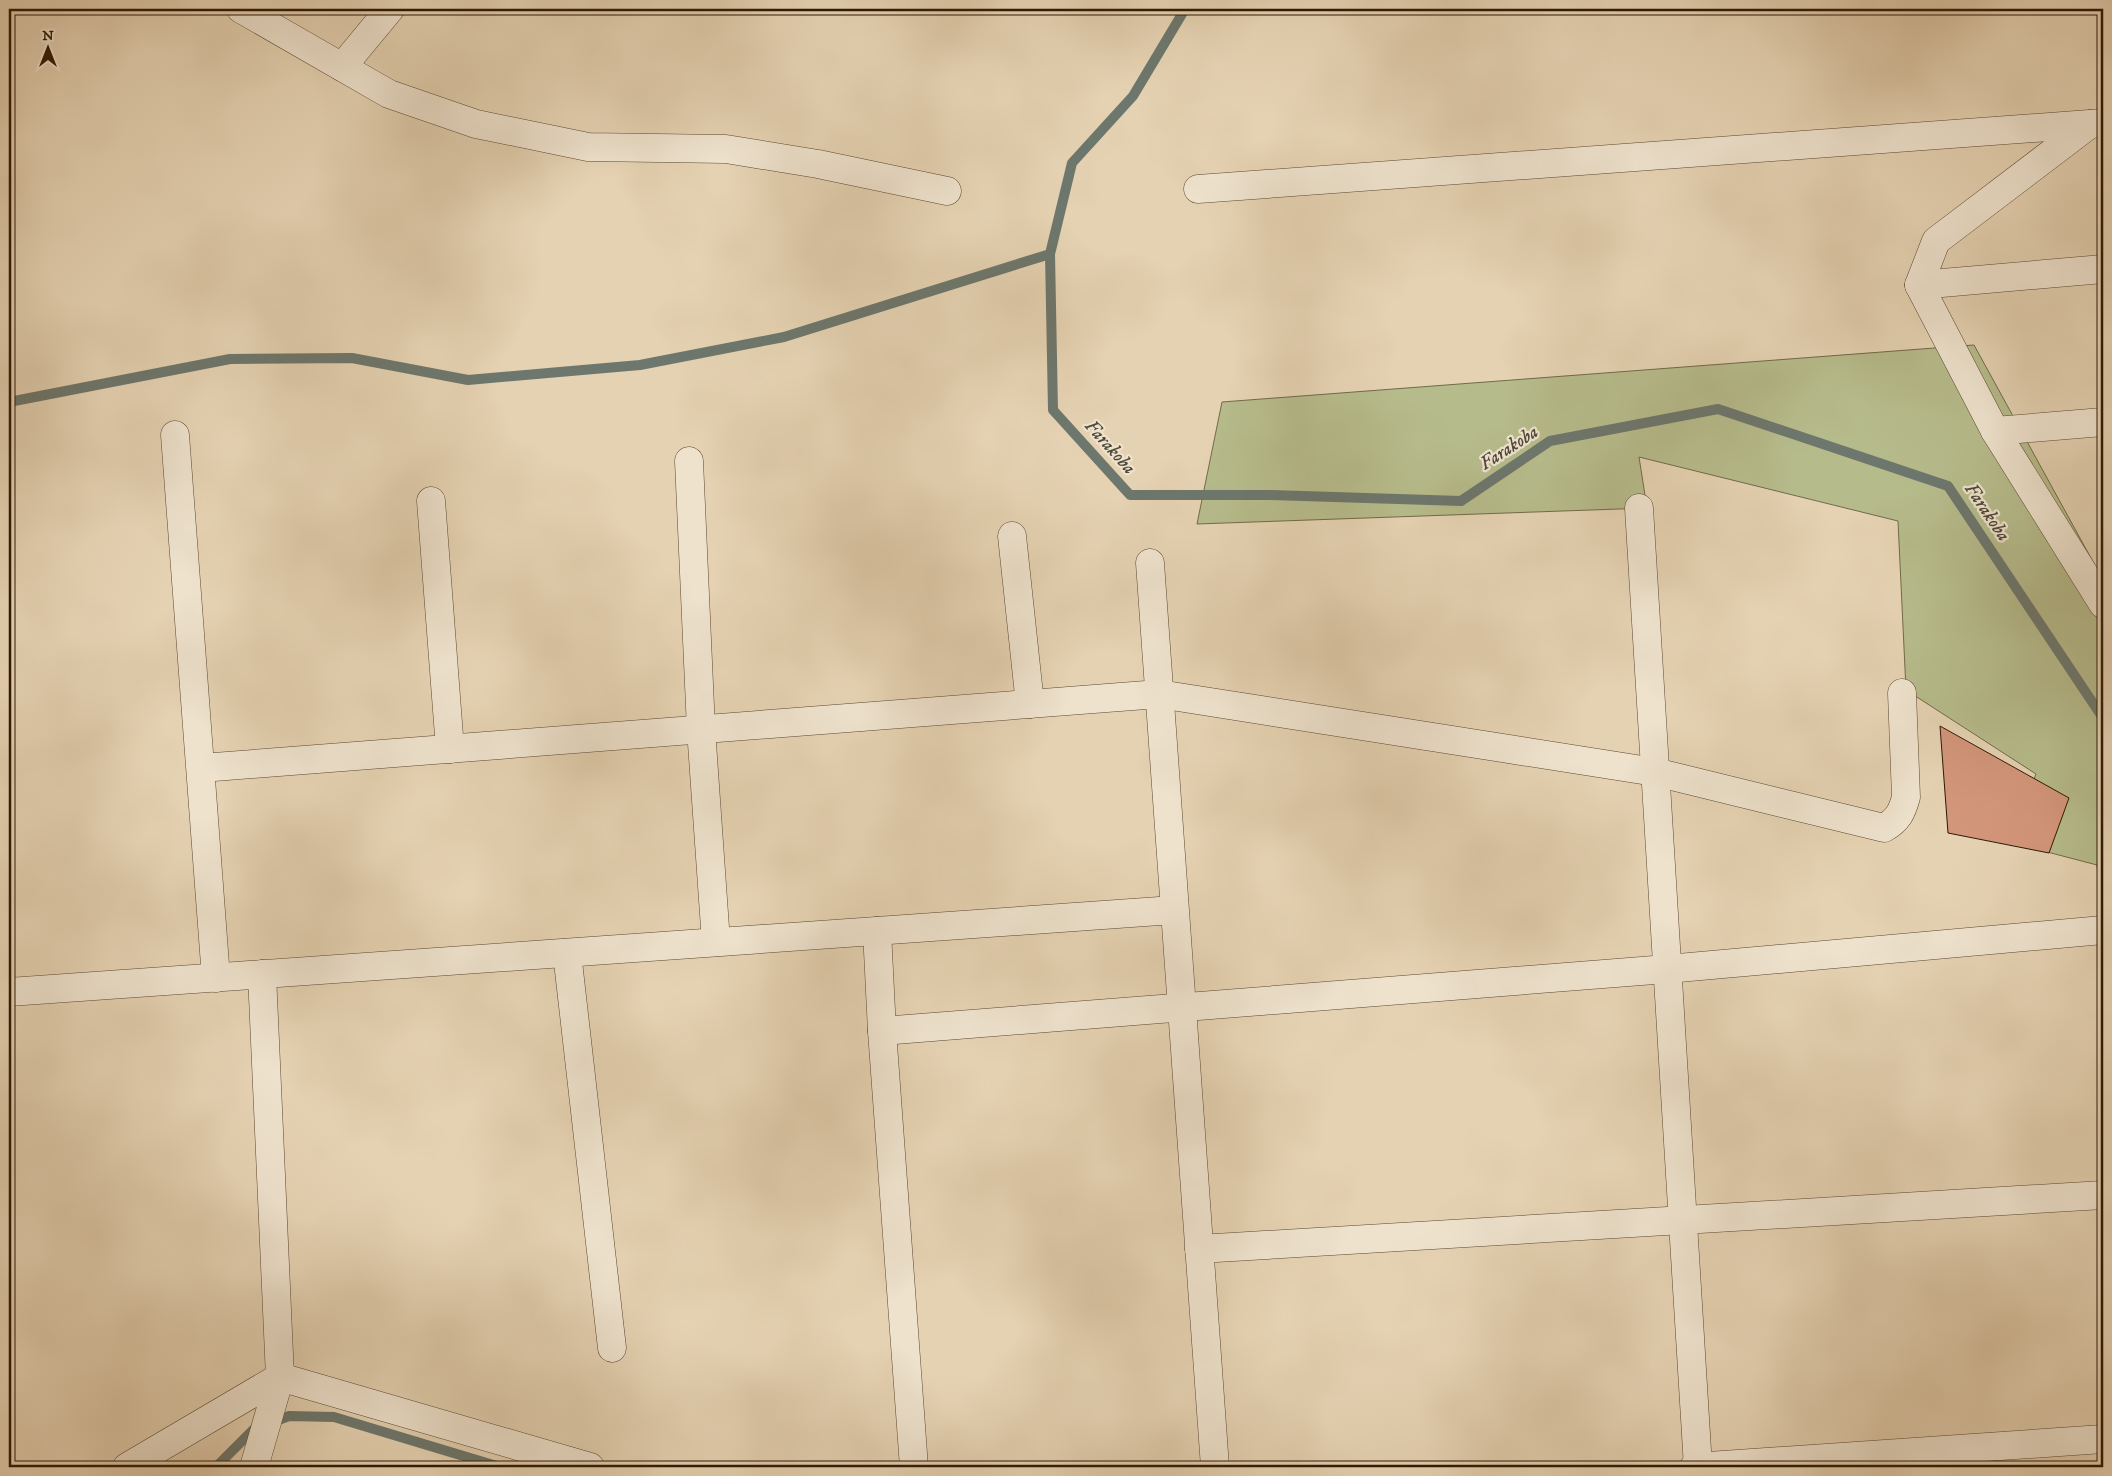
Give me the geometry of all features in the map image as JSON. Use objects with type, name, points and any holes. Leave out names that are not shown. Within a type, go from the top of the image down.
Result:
[{"type":"street","points":[[241,9],[389,94],[476,124],[588,147],[726,149],[818,164],[946,191]]},
{"type":"street","points":[[342,67],[390,9]]},
{"type":"street","points":[[1198,189],[2097,124]]},
{"type":"street","points":[[2097,124],[1936,241],[1919,285],[1995,431],[2101,596]]},
{"type":"street","points":[[1919,285],[2103,269]]},
{"type":"street","points":[[1995,431],[2103,422]]},
{"type":"street","points":[[175,435],[216,978]]},
{"type":"street","points":[[690,460],[702,729],[716,942]]},
{"type":"street","points":[[431,501],[450,749]]},
{"type":"street","points":[[1639,508],[1698,1467]]},
{"type":"street","points":[[1012,536],[1030,704]]},
{"type":"street","points":[[1150,563],[1215,1467]]},
{"type":"street","points":[[200,768],[1159,694],[1655,772],[1884,828],[1895,822],[1903,809],[1906,797],[1902,693]]},
{"type":"street","points":[[9,992],[1174,910]]},
{"type":"street","points":[[877,930],[882,1031],[914,1467]]},
{"type":"street","points":[[882,1031],[1667,969],[2103,930]]},
{"type":"street","points":[[567,953],[612,1348]]},
{"type":"street","points":[[256,1462],[280,1377],[262,974]]},
{"type":"street","points":[[1199,1249],[2103,1195]]},
{"type":"street","points":[[127,1467],[280,1377],[590,1467]]},
{"type":"street","points":[[1694,1467],[2103,1439]]},
{"type":"green space","points":[[1974,345],[2103,580],[2103,916],[2097,865],[2009,842],[2036,774],[1906,690],[1898,521],[1639,457],[1647,508],[1197,524],[1222,402]]},
{"type":"building","points":[[1940,726],[2069,798],[2049,853],[1948,833]]},
{"type":"waterway","name":"Farakoba","points":[[1185,9],[1133,96],[1072,163],[1050,254],[1053,410],[1130,495],[1271,495],[1461,501],[1550,441],[1718,409],[1948,486],[2103,718]]},
{"type":"waterway","points":[[9,402],[230,359],[352,358],[468,380],[640,365],[784,337],[1050,254]]},
{"type":"waterway","points":[[216,1467],[254,1429],[289,1416],[334,1417],[500,1467]]}]
